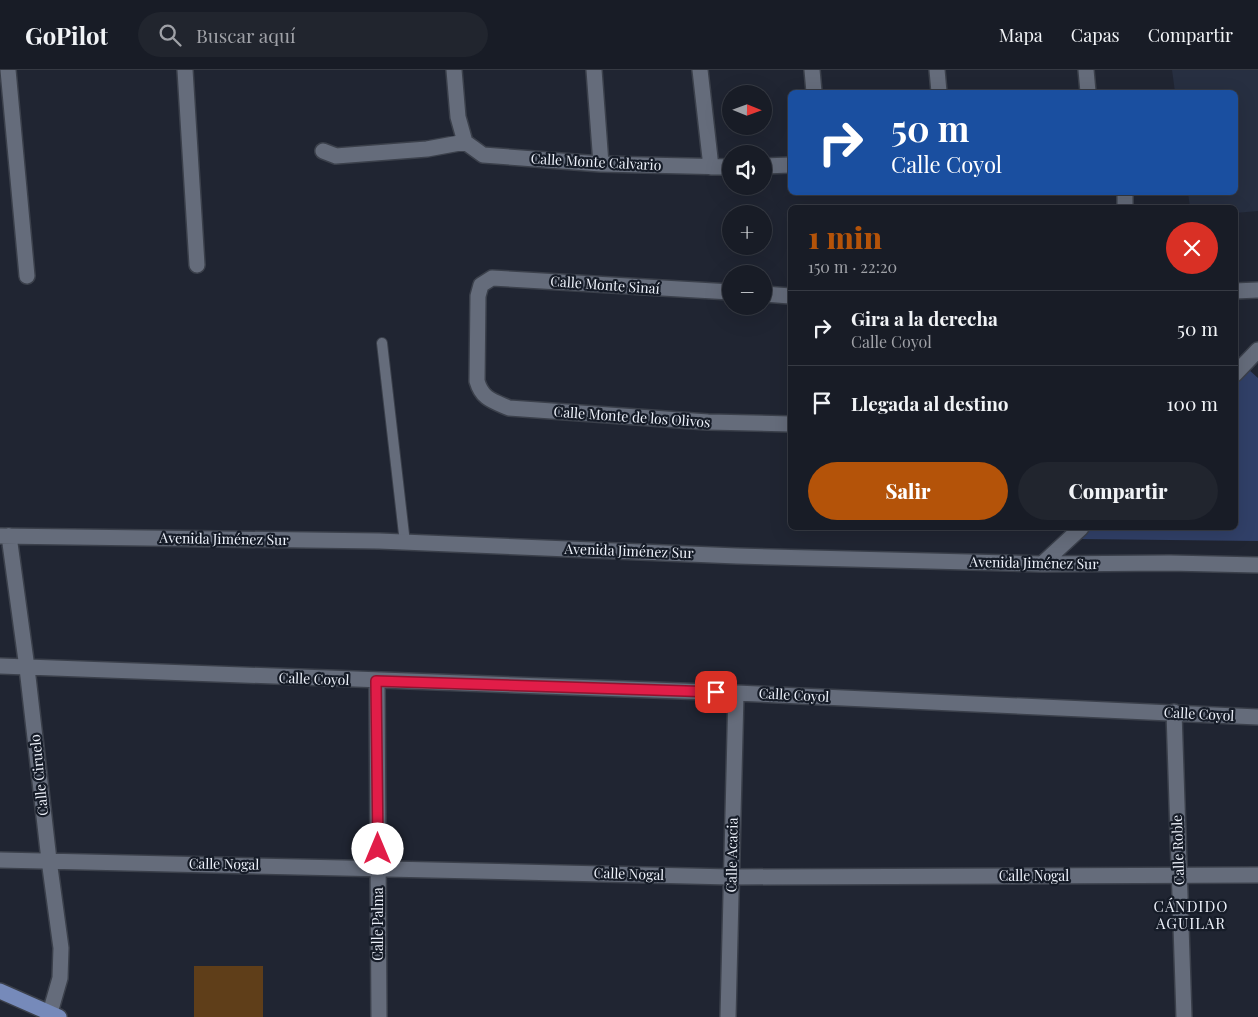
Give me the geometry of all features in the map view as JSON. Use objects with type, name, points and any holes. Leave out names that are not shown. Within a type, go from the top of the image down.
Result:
[{"type":"main road","points":[[0,991],[54,1015]]},
{"type":"street","points":[[8,70],[27,276]]},
{"type":"street","points":[[185,70],[197,265]]},
{"type":"street","points":[[323,151],[336,156],[427,149],[465,142],[458,118],[454,70]]},
{"type":"street","points":[[594,70],[601,164]]},
{"type":"street","points":[[700,70],[711,167]]},
{"type":"street","points":[[812,70],[814,90]]},
{"type":"street","points":[[937,70],[939,90]]},
{"type":"street","points":[[1086,70],[1088,90]]},
{"type":"street","name":"Calle Monte Calvario","points":[[465,142],[483,155],[601,164],[722,166]]},
{"type":"street","points":[[772,166],[788,165]]},
{"type":"street","name":"Calle Monte Sinaí","points":[[480,391],[477,381],[478,296],[481,284],[492,278],[722,291]]},
{"type":"street","points":[[1238,291],[1258,290]]},
{"type":"street","points":[[772,295],[788,296]]},
{"type":"street","points":[[1238,371],[1258,350]]},
{"type":"street","name":"Calle Monte de los Olivos","points":[[480,391],[489,399],[509,408],[708,422],[788,424]]},
{"type":"street","points":[[1042,564],[1079,530]]},
{"type":"street","name":"Avenida Jiménez Sur","points":[[5,536],[405,542],[737,556],[1042,564],[1170,563],[1258,565]]},
{"type":"street","name":"Calle Ciruelo","points":[[5,536],[28,668],[49,860],[61,948],[60,978],[54,1015]]},
{"type":"street","name":"Calle Coyol","points":[[0,666],[736,693],[1258,717]]},
{"type":"street","name":"Calle Palma","points":[[376,681],[379,1017]]},
{"type":"street","name":"Calle Acacia","points":[[728,1017],[736,693]]},
{"type":"street","name":"Calle Roble","points":[[1174,712],[1184,1017]]},
{"type":"street","name":"Calle Nogal","points":[[0,860],[378,867],[731,877],[1258,875]]},
{"type":"lane","points":[[382,343],[405,542]]},
{"type":"shaded area","points":[[1172,70],[1258,70],[1258,211],[1238,213],[1238,205],[1190,205],[1188,195],[1238,195],[1238,90],[1175,90]]},
{"type":"shaded area","points":[[1248,369],[1258,378],[1258,541],[1079,539],[1088,530],[1238,530],[1238,378]]},
{"type":"building","points":[[194,966],[263,966],[263,1017],[194,1017]]},
{"type":"district","name":"CÁNDIDO AGUILAR","points":[[1191,916]]},
{"type":"route","points":[[378,849],[376,681],[716,692]]}]
